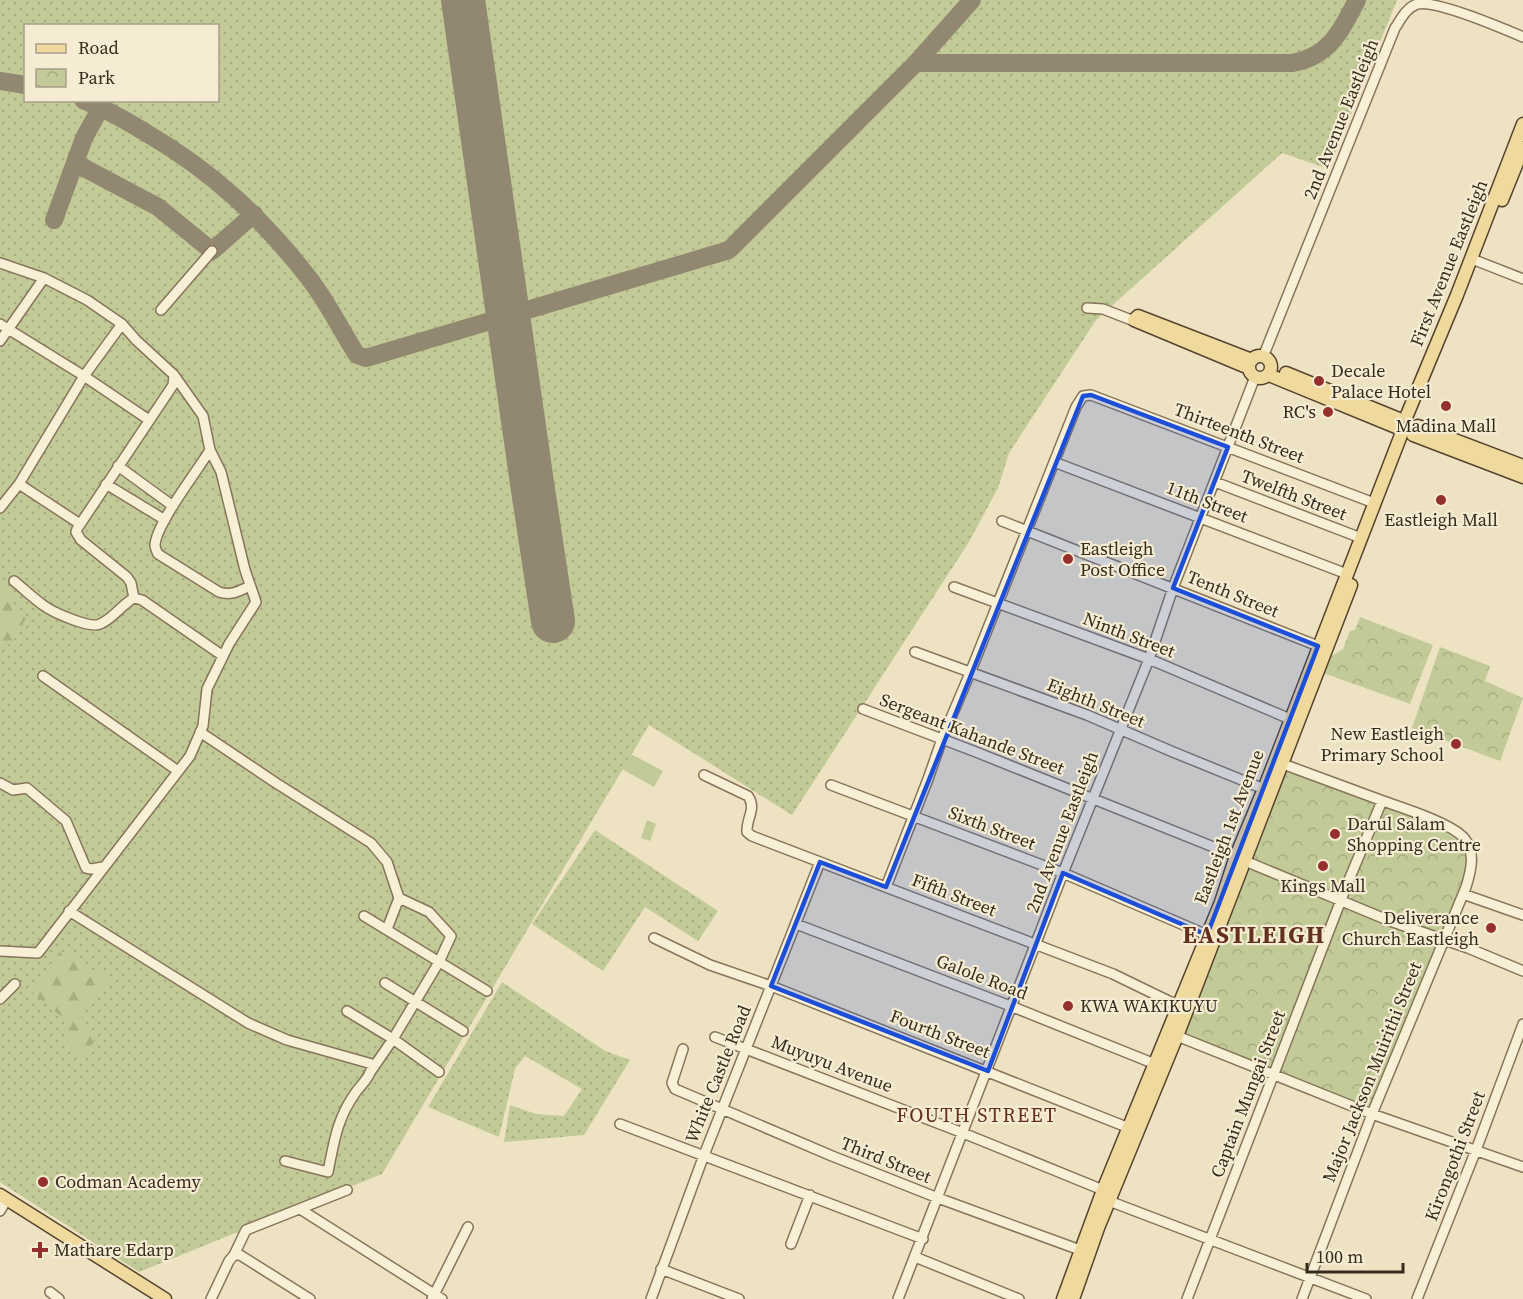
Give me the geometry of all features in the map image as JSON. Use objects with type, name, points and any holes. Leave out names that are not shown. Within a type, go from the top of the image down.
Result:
[{"type":"main road","name":"First Avenue Eastleigh","points":[[1407,426],[1523,124]]},
{"type":"main road","name":"First Avenue Eastleigh","points":[[1407,426],[1478,261],[1523,148]]},
{"type":"main road","points":[[1134,321],[1138,315],[1255,365],[1263,378],[1270,371]]},
{"type":"main road","points":[[1255,365],[1269,361],[1270,371]]},
{"type":"main road","points":[[1270,371],[1407,426],[1523,477]]},
{"type":"main road","points":[[1407,426],[1523,466]]},
{"type":"main road","name":"Eastleigh 1st Avenue","points":[[1063,1299],[1080,1250],[1177,1036],[1290,719],[1374,503],[1407,426]]},
{"type":"main road","name":"Eastleigh 1st Avenue","points":[[1073,1299],[1129,1128],[1207,935],[1283,764],[1407,426]]},
{"type":"main road","points":[[3,1197],[165,1299]]},
{"type":"street","name":"2nd Avenue Eastleigh","points":[[898,1299],[1063,873],[1149,659],[1173,588],[1228,447],[1255,365],[1395,28],[1410,7],[1428,3],[1476,17],[1523,37]]},
{"type":"street","points":[[161,310],[212,251]]},
{"type":"street","points":[[1478,261],[1523,279]]},
{"type":"street","points":[[0,263],[44,278],[87,300],[122,324],[174,375],[202,416],[210,450],[221,472],[256,602]]},
{"type":"street","points":[[0,341],[4,326],[44,278]]},
{"type":"street","points":[[1087,308],[1103,309],[1134,321]]},
{"type":"street","points":[[0,508],[19,484],[84,376],[122,324]]},
{"type":"street","points":[[4,326],[149,420]]},
{"type":"street","points":[[134,598],[131,582],[127,577],[76,532],[173,385],[174,375]]},
{"type":"street","name":"Thirteenth Street","points":[[1054,462],[1078,403],[1083,396],[1091,394],[1374,503]]},
{"type":"street","points":[[210,450],[165,520],[155,547],[158,554],[212,589],[226,595],[250,586]]},
{"type":"street","points":[[886,887],[942,739],[1054,462]]},
{"type":"street","name":"11th Street","points":[[1054,462],[1347,574]]},
{"type":"street","points":[[118,466],[173,506]]},
{"type":"street","name":"Twelfth Street","points":[[1215,482],[1361,538]]},
{"type":"street","points":[[19,484],[80,524]]},
{"type":"street","points":[[106,484],[165,520]]},
{"type":"street","name":"Tenth Street","points":[[1002,521],[1318,646]]},
{"type":"street","points":[[14,581],[45,606],[62,615],[96,626],[102,624],[126,602],[134,598]]},
{"type":"street","name":"Ninth Street","points":[[954,587],[1149,659],[1290,719]]},
{"type":"street","points":[[232,594],[256,602]]},
{"type":"street","points":[[134,598],[153,607],[223,656]]},
{"type":"street","points":[[0,951],[38,953],[190,756],[203,726],[207,689],[223,656],[256,602]]},
{"type":"street","name":"Eighth Street","points":[[915,652],[1087,715],[1264,789]]},
{"type":"street","points":[[43,676],[178,771]]},
{"type":"street","name":"Sergeant Kahande Street","points":[[863,710],[942,739],[1240,858],[1341,901],[1523,971]]},
{"type":"street","points":[[200,732],[371,843],[387,862],[399,898],[387,929]]},
{"type":"street","points":[[1283,764],[1382,801]]},
{"type":"street","name":"Fifth Street","points":[[704,775],[748,796],[752,802],[752,810],[746,823],[747,832],[752,836],[1113,974],[1179,1006]]},
{"type":"street","points":[[0,783],[13,790],[27,788],[66,821],[86,868],[103,867]]},
{"type":"street","name":"Sixth Street","points":[[831,785],[1063,873],[1207,935]]},
{"type":"street","name":"Major Jackson Muirithi Street","points":[[1302,1299],[1372,1114],[1469,876],[1471,858],[1468,845],[1460,834],[1382,801]]},
{"type":"street","name":"Captain Mungai Street","points":[[1187,1299],[1273,1074],[1382,801]]},
{"type":"street","name":"White Castle Road","points":[[651,1299],[704,1155],[820,862]]},
{"type":"street","points":[[1463,894],[1523,915]]},
{"type":"street","points":[[285,1161],[328,1172],[343,1110],[393,1039],[450,942],[450,934],[429,912],[399,898]]},
{"type":"street","points":[[69,911],[248,1023],[287,1040],[372,1064],[366,1080]]},
{"type":"street","points":[[364,916],[487,991]]},
{"type":"street","name":"Galole Road","points":[[796,924],[1155,1064]]},
{"type":"street","name":"Fourth Street","points":[[654,938],[692,957],[1129,1128]]},
{"type":"street","points":[[385,983],[463,1031]]},
{"type":"street","points":[[0,999],[15,984]]},
{"type":"street","points":[[347,1011],[393,1039],[439,1072]]},
{"type":"street","name":"Kirongothi Street","points":[[1417,1299],[1523,1024]]},
{"type":"street","points":[[1177,1036],[1372,1114],[1523,1167]]},
{"type":"street","name":"Muyuyu Avenue","points":[[715,1037],[963,1133],[1209,1240],[1366,1299]]},
{"type":"street","name":"Third Street","points":[[683,1049],[672,1083],[675,1089],[683,1094],[938,1198],[1080,1250]]},
{"type":"street","points":[[620,1124],[922,1239]]},
{"type":"street","points":[[211,1299],[246,1230],[347,1190]]},
{"type":"street","points":[[791,1244],[810,1195]]},
{"type":"street","points":[[0,1211],[3,1197]]},
{"type":"street","points":[[300,1209],[436,1297],[468,1227]]},
{"type":"street","points":[[234,1255],[240,1255],[310,1299]]},
{"type":"street","points":[[915,1257],[1019,1299]]},
{"type":"street","points":[[662,1269],[738,1299]]},
{"type":"street","points":[[50,1292],[58,1299]]},
{"type":"highlighted area","points":[[1091,395],[1228,447],[1173,588],[1318,646],[1207,935],[1063,873],[988,1071],[771,986],[820,862],[886,887],[1083,396]]},
{"type":"green space","points":[[0,0],[1397,0],[1329,169],[1282,153],[1096,320],[1009,453],[998,488],[969,542],[792,815],[649,725],[382,1174],[139,1272],[0,1182]]},
{"type":"green space","points":[[0,578],[5,579],[11,600],[26,618],[11,645],[0,641]]},
{"type":"green space","points":[[1360,617],[1433,645],[1410,704],[1323,673],[1328,658],[1343,649],[1350,631],[1355,630]]},
{"type":"green space","points":[[1440,647],[1490,666],[1485,681],[1523,698],[1500,761],[1412,728]]},
{"type":"green space","points":[[631,754],[663,771],[654,787],[622,769]]},
{"type":"green space","points":[[1283,764],[1436,822],[1468,845],[1469,876],[1372,1114],[1177,1036]]},
{"type":"green space","points":[[647,820],[656,824],[650,841],[641,838]]},
{"type":"green space","points":[[595,830],[718,911],[698,941],[645,907],[603,971],[532,924]]},
{"type":"green space","points":[[60,951],[109,979],[81,1018],[94,1042],[80,1059],[66,1037],[69,1023],[32,992]]},
{"type":"green space","points":[[502,982],[605,1051],[630,1060],[584,1135],[504,1142],[510,1105],[536,1114],[564,1116],[582,1089],[525,1056],[515,1069],[499,1137],[428,1107]]},
{"type":"taxiway","points":[[88,102],[140,129],[172,149],[215,180],[235,198],[291,255],[321,296],[357,355],[366,358],[729,250],[916,63],[972,0]]},
{"type":"taxiway","points":[[916,63],[1292,63],[1305,60],[1325,49],[1339,32],[1357,0]]},
{"type":"taxiway","points":[[0,81],[24,85]]},
{"type":"taxiway","points":[[54,220],[84,138],[101,107]]},
{"type":"taxiway","points":[[75,163],[158,207],[212,251],[254,214]]},
{"type":"runway","points":[[463,0],[553,621]]},
{"type":"place","name":"Decale Palace Hotel","points":[[1319,381]]},
{"type":"place","name":"Madina Mall","points":[[1446,406]]},
{"type":"place","name":"RC's","points":[[1328,412]]},
{"type":"place","name":"Eastleigh Mall","points":[[1441,500]]},
{"type":"place","name":"Eastleigh Post Office","points":[[1068,559]]},
{"type":"place","name":"New Eastleigh Primary School","points":[[1456,744]]},
{"type":"place","name":"Darul Salam Shopping Centre","points":[[1335,834]]},
{"type":"place","name":"Kings Mall","points":[[1323,866]]},
{"type":"place","name":"Deliverance Church Eastleigh","points":[[1491,928]]},
{"type":"place","name":"KWA WAKIKUYU","points":[[1068,1006]]},
{"type":"place","name":"Codman Academy","points":[[43,1182]]},
{"type":"place","name":"Mathare Edarp","points":[[40,1250]]},
{"type":"district","name":"EASTLEIGH","points":[[1254,935]]},
{"type":"district","name":"FOUTH STREET","points":[[977,1115]]}]
